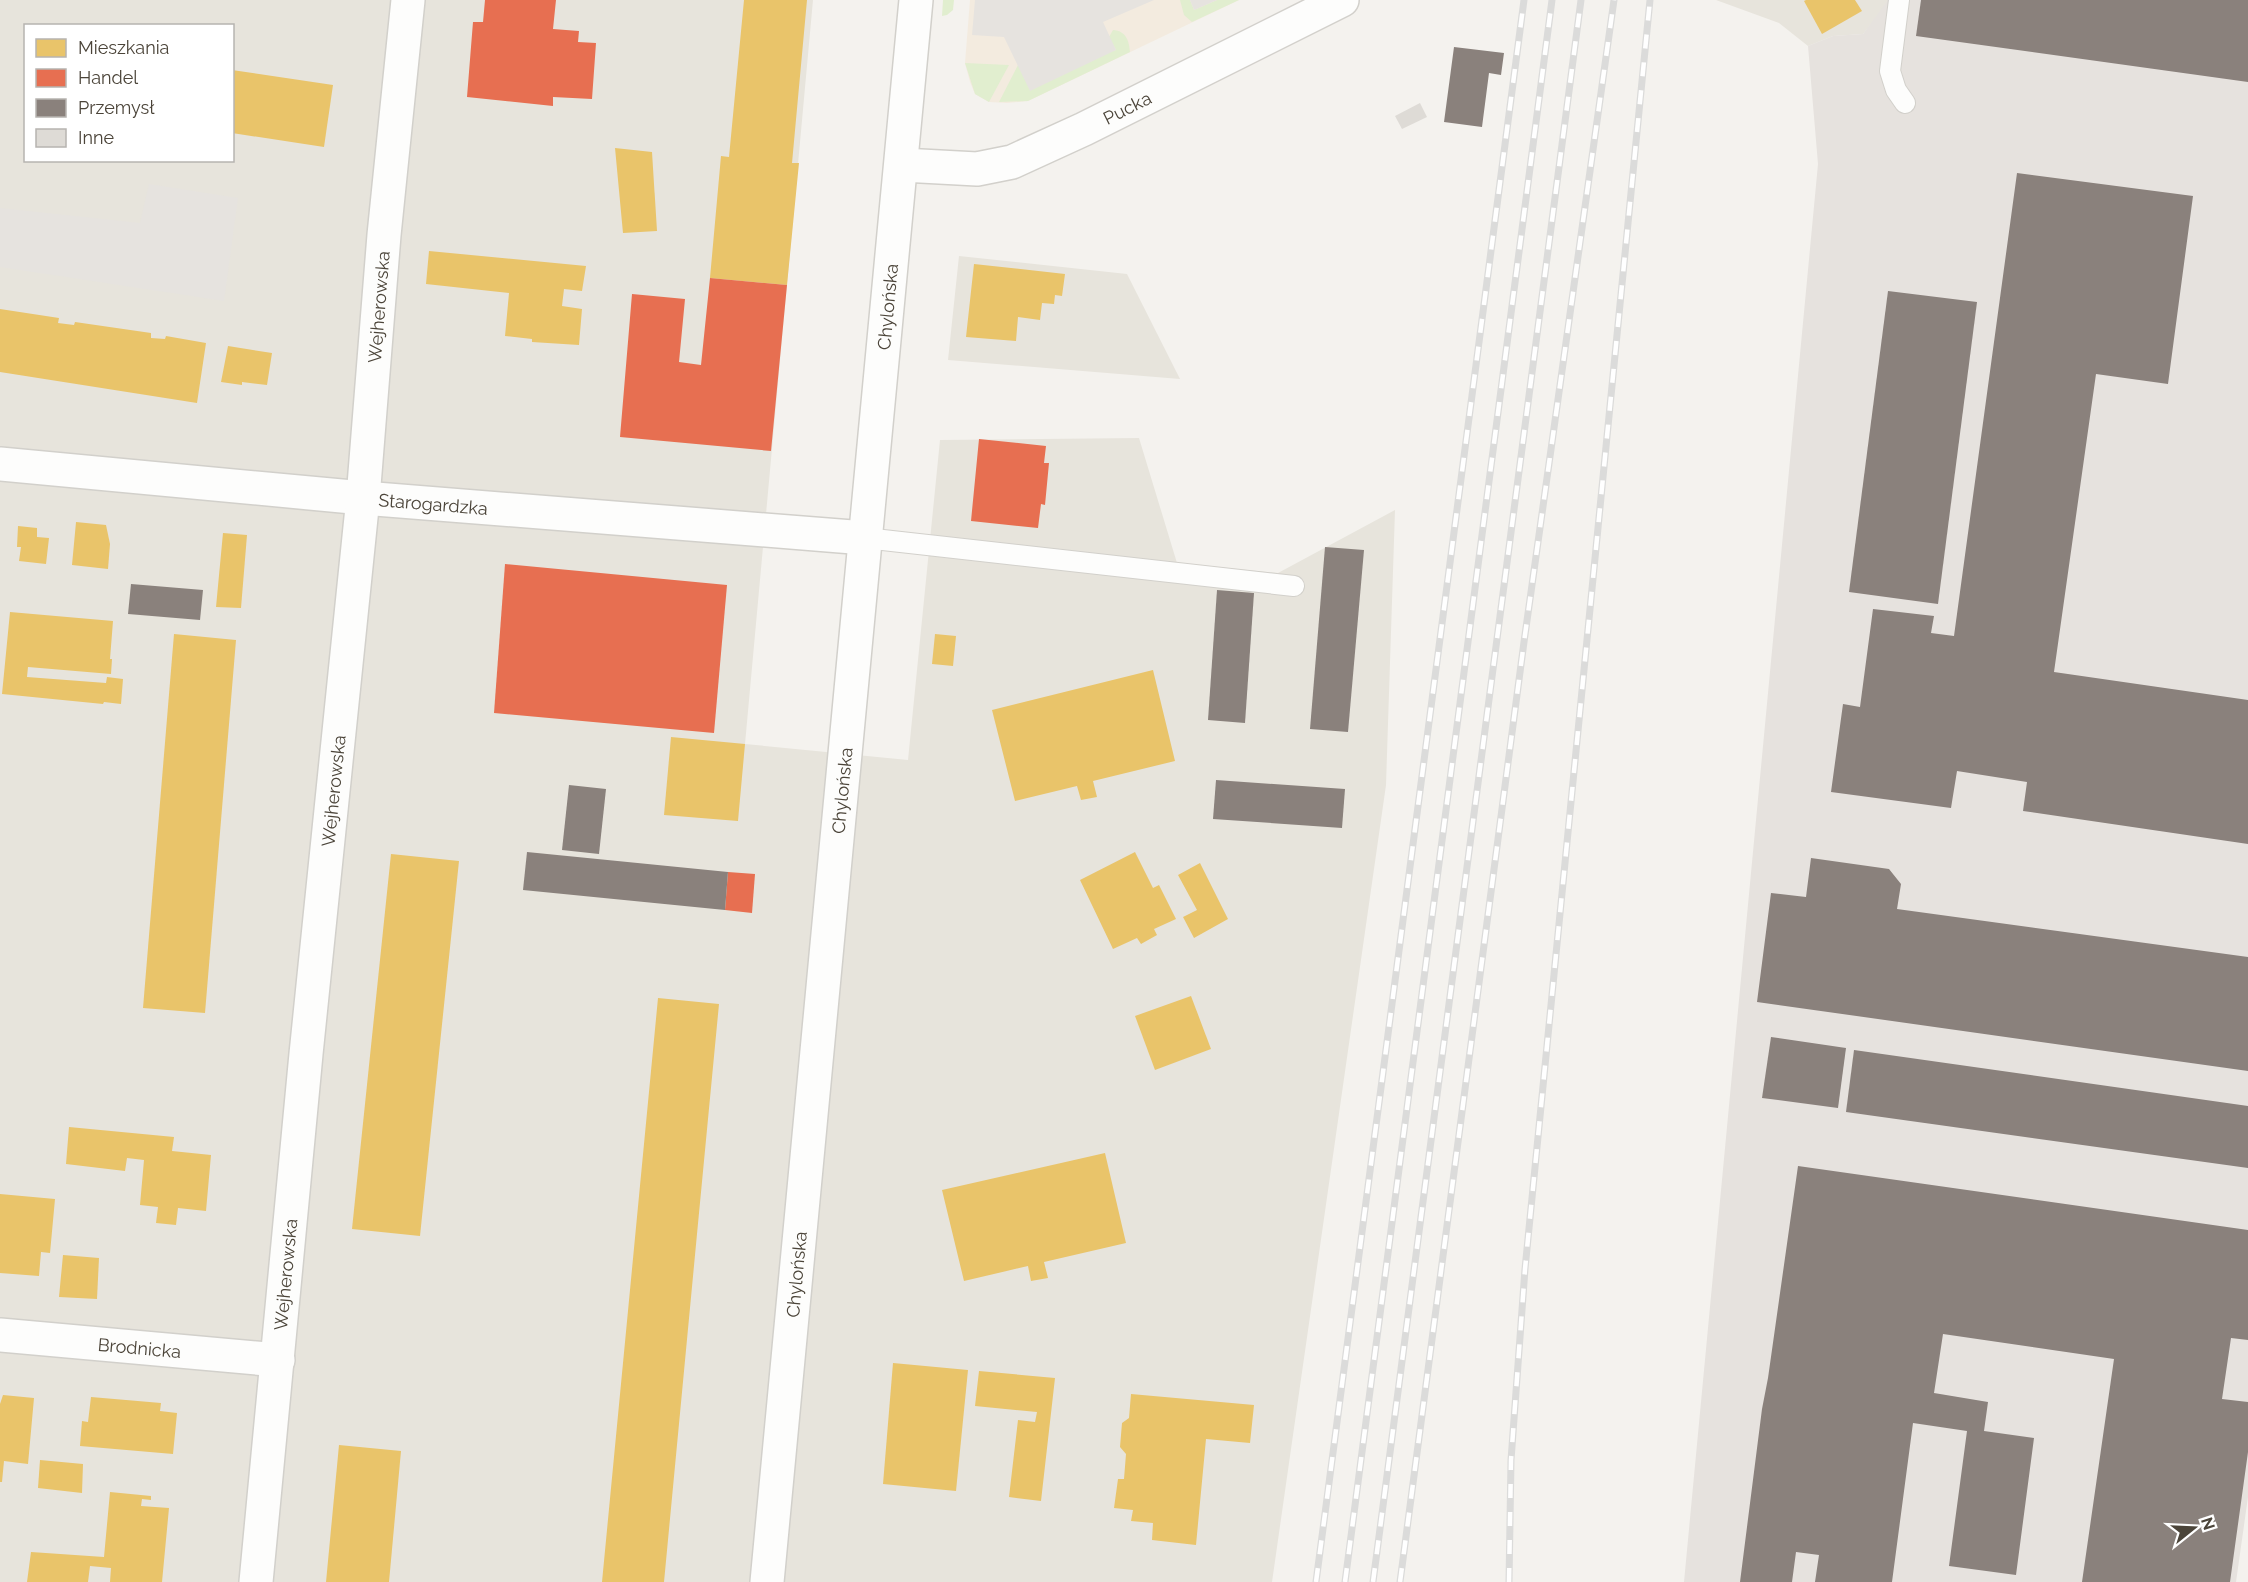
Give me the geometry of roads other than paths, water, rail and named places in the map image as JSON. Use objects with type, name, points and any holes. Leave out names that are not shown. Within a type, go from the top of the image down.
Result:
[{"type":"street","name":"Wejherowska","points":[[256,1582],[306,1054],[363,498],[384,236],[408,0]]},
{"type":"street","name":"Chylońska","points":[[767,1582],[916,0]]},
{"type":"street","name":"Pucka","points":[[902,165],[977,169],[1012,162],[1084,129],[1342,0]]},
{"type":"street","name":"Starogardzka","points":[[0,464],[363,498],[865,538]]},
{"type":"street","name":"Brodnicka","points":[[0,1335],[278,1360]]},
{"type":"lane","points":[[1899,0],[1890,71],[1896,90],[1905,103]]},
{"type":"lane","points":[[865,538],[1294,586]]},
{"type":"railway","points":[[1316,1582],[1524,0]]},
{"type":"railway","points":[[1345,1582],[1552,0]]},
{"type":"railway","points":[[1373,1582],[1581,0]]},
{"type":"railway","points":[[1400,1582],[1524,642],[1614,0]]},
{"type":"railway","points":[[1509,1582],[1511,1460],[1525,1269],[1650,0]]}]
